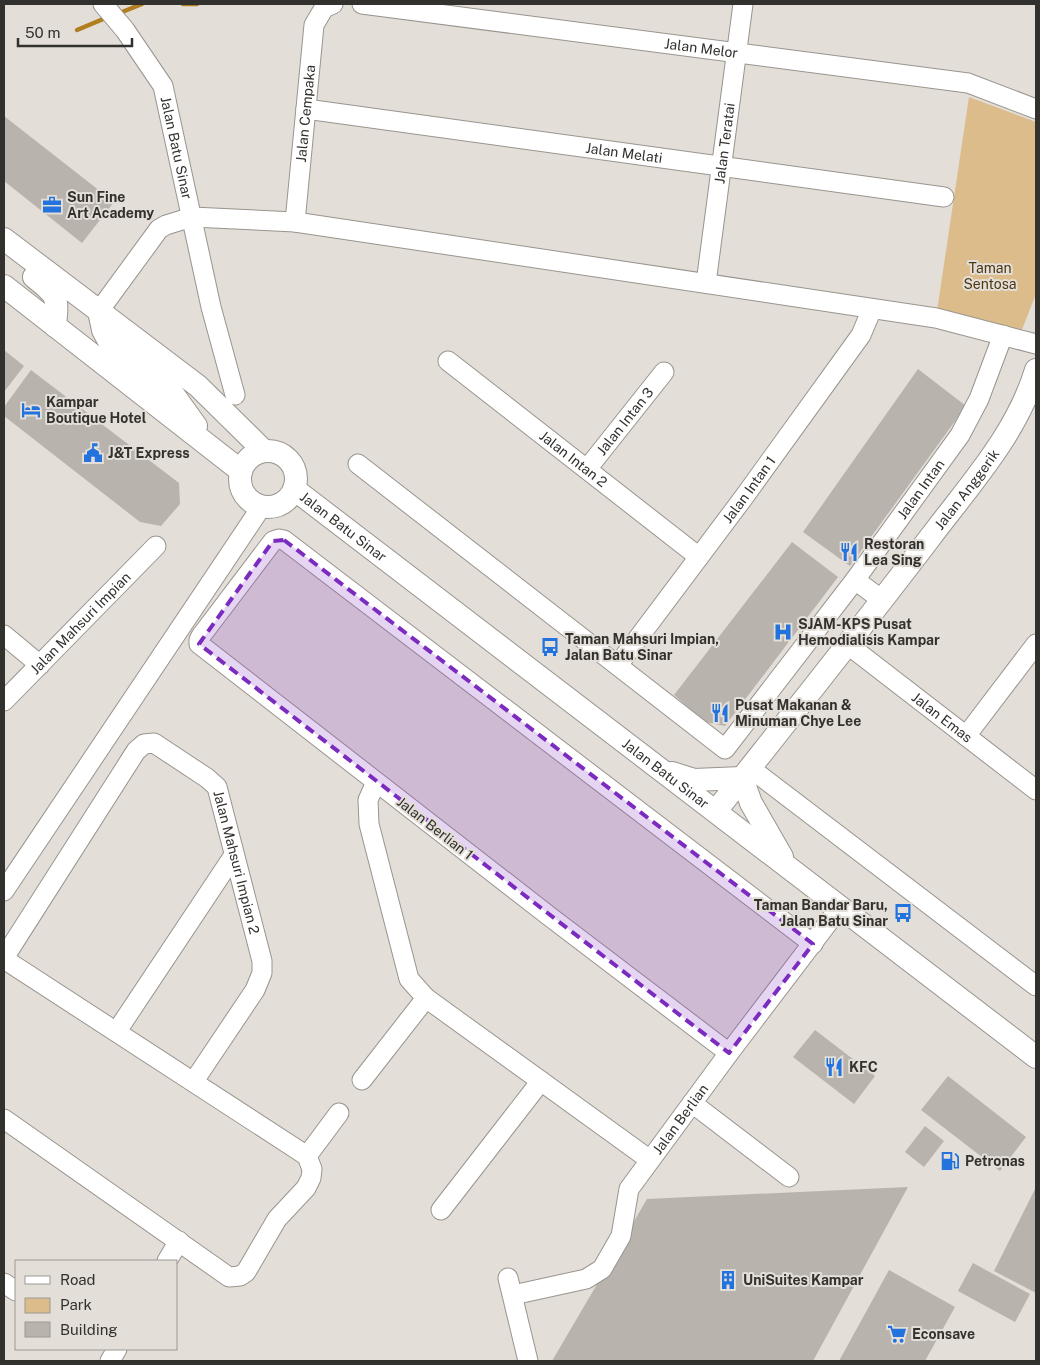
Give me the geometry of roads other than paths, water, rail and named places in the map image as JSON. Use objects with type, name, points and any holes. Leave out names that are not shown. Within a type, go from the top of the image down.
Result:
[{"type":"street","name":"Jalan Batu Sinar","points":[[103,4],[125,30],[162,86],[211,307],[235,395]]},
{"type":"street","name":"Jalan Melor","points":[[362,4],[452,9],[738,54],[968,83],[1036,109]]},
{"type":"street","name":"Jalan Teratai","points":[[706,283],[738,54],[743,4]]},
{"type":"street","name":"Jalan Cempaka","points":[[295,222],[314,25],[328,6]]},
{"type":"street","name":"Jalan Melati","points":[[306,109],[944,197]]},
{"type":"street","points":[[98,311],[159,229],[192,217],[295,222],[706,283],[936,318],[1036,344]]},
{"type":"street","points":[[4,239],[198,386],[264,451]]},
{"type":"street","points":[[4,253],[53,291],[57,302],[55,326]]},
{"type":"street","points":[[4,286],[241,471]]},
{"type":"street","name":"Jalan Intan 1","points":[[618,665],[861,335],[872,309]]},
{"type":"street","points":[[98,311],[111,345],[173,394],[211,447]]},
{"type":"street","name":"Jalan Intan","points":[[618,665],[725,748],[855,580],[960,435],[979,399],[1003,336]]},
{"type":"street","name":"Jalan Intan 2","points":[[448,361],[699,557]]},
{"type":"street","name":"Jalan Anggerik","points":[[716,811],[882,600],[990,458],[1019,412],[1036,370]]},
{"type":"street","name":"Jalan Intan 3","points":[[587,469],[664,372]]},
{"type":"street","points":[[264,451],[282,455],[290,462],[294,470],[296,480],[294,489],[290,496],[277,505],[262,506],[246,497],[240,480],[241,471],[249,458],[264,451]]},
{"type":"street","points":[[358,464],[618,665]]},
{"type":"street","name":"Jalan Batu Sinar","points":[[294,489],[1036,1056]]},
{"type":"street","points":[[4,891],[262,506]]},
{"type":"street","name":"Jalan Berlian 1","points":[[729,1053],[549,916],[199,644],[201,636],[238,586],[273,541],[284,540],[813,944]]},
{"type":"street","name":"Jalan Mahsuri Impian","points":[[4,701],[156,546]]},
{"type":"street","points":[[855,580],[882,600]]},
{"type":"street","points":[[4,635],[40,665]]},
{"type":"street","name":"Jalan Emas","points":[[847,644],[1036,790]]},
{"type":"street","points":[[966,736],[1036,644]]},
{"type":"street","name":"Jalan Mahsuri Impian 2","points":[[4,958],[136,751],[144,744],[154,743],[218,787],[262,961],[262,973],[255,990],[194,1081]]},
{"type":"street","points":[[662,770],[694,780],[746,773],[1036,986]]},
{"type":"street","points":[[746,773],[751,803],[786,866]]},
{"type":"street","points":[[376,782],[368,800],[369,824],[409,979],[426,998],[650,1160]]},
{"type":"street","points":[[117,1031],[234,855]]},
{"type":"street","name":"Jalan Berlian","points":[[528,1361],[511,1286],[586,1279],[602,1269],[621,1236],[629,1189],[840,907]]},
{"type":"street","points":[[4,958],[307,1156],[312,1169],[311,1178],[306,1188],[277,1219],[246,1272],[240,1276],[229,1277],[4,1119]]},
{"type":"street","points":[[362,1080],[426,998]]},
{"type":"street","points":[[441,1210],[541,1081]]},
{"type":"street","points":[[692,1103],[789,1177]]},
{"type":"street","points":[[307,1156],[339,1113]]},
{"type":"street","points":[[168,1260],[179,1241]]},
{"type":"street","points":[[4,1283],[15,1290]]},
{"type":"waterway","points":[[117,14],[142,4]]},
{"type":"waterway","points":[[183,4],[197,4]]},
{"type":"waterway","points":[[77,30],[108,17]]},
{"type":"place","name":"Sun Fine Art Academy","points":[[52,205]]},
{"type":"place","name":"Kampar Boutique Hotel","points":[[31,410]]},
{"type":"place","name":"J&T Express","points":[[93,453]]},
{"type":"place","name":"Restoran Lea Sing","points":[[849,552]]},
{"type":"place","name":"SJAM-KPS Pusat Hemodialisis Kampar","points":[[783,632]]},
{"type":"place","name":"Taman Mahsuri Impian, Jalan Batu Sinar","points":[[550,647]]},
{"type":"place","name":"Pusat Makanan & Minuman Chye Lee","points":[[720,713]]},
{"type":"place","name":"Taman Bandar Baru, Jalan Batu Sinar","points":[[903,913]]},
{"type":"place","name":"KFC","points":[[834,1067]]},
{"type":"place","name":"Petronas","points":[[950,1161]]},
{"type":"place","name":"UniSuites Kampar","points":[[728,1280]]},
{"type":"place","name":"Econsave","points":[[897,1334]]},
{"type":"park label","name":"Taman Sentosa","points":[[990,276]]}]
